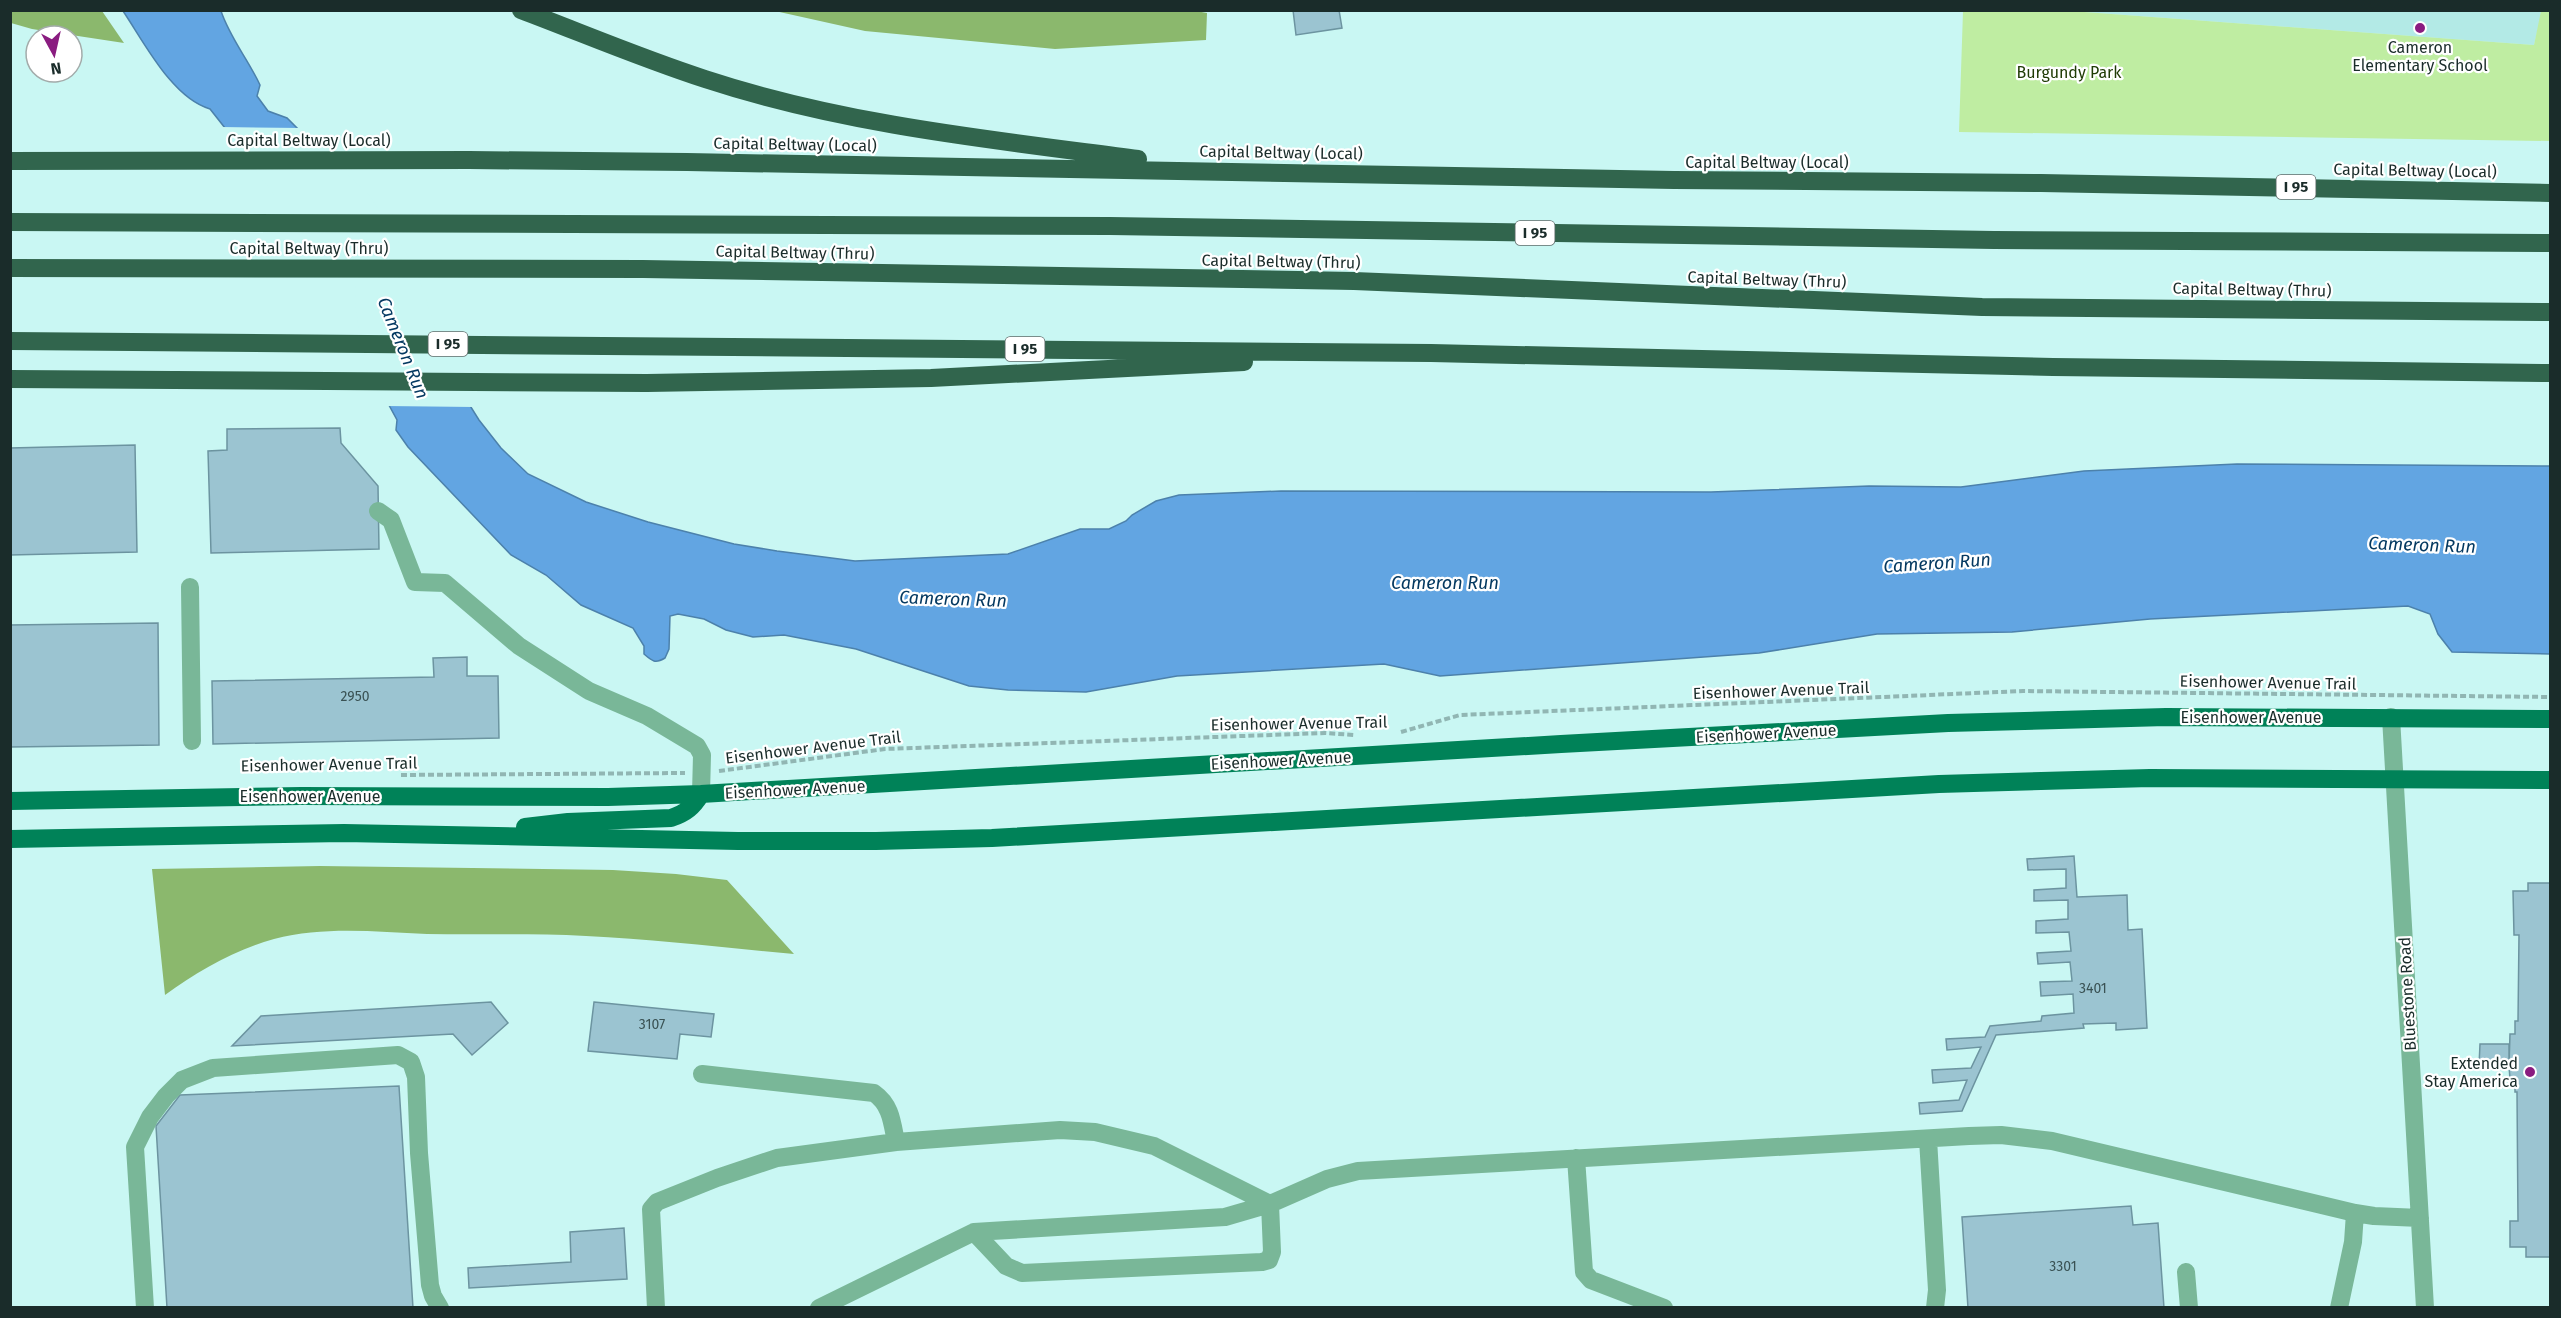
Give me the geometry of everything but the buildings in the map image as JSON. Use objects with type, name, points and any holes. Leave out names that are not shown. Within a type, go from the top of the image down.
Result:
[{"type":"highway","points":[[521,10],[705,80],[842,115],[981,139],[1228,170]]},
{"type":"highway","points":[[537,10],[570,28]]},
{"type":"highway","name":"Capital Beltway (Local)","points":[[13,160],[469,160],[1228,170],[1674,180],[2041,183],[2550,193]]},
{"type":"highway","name":"Capital Beltway (Thru)","points":[[10,222],[519,226],[1110,226],[1994,240],[2550,243]]},
{"type":"highway","name":"Capital Beltway (Thru)","points":[[10,268],[553,269],[1354,281],[1982,307],[2550,312]]},
{"type":"highway","name":"I 95","points":[[10,341],[1431,353],[2064,367],[2550,373]]},
{"type":"highway","points":[[10,380],[647,383],[931,378],[1431,353]]},
{"type":"main road","name":"Eisenhower Avenue","points":[[10,801],[301,795],[609,797],[701,795],[1936,724],[2166,717],[2550,719]]},
{"type":"main road","points":[[10,839],[344,833],[738,841],[888,841],[992,838],[1939,784],[2151,778],[2550,780]]},
{"type":"main road","points":[[467,835],[568,822],[671,818],[684,814],[693,807],[701,795]]},
{"type":"street","points":[[378,511],[391,520],[415,582],[445,583],[519,646],[589,691],[646,716],[697,746],[702,755],[701,795]]},
{"type":"street","points":[[190,586],[192,741]]},
{"type":"street","name":"Bluestone Road","points":[[2391,717],[2425,1308]]},
{"type":"street","points":[[145,1308],[135,1147],[150,1117],[174,1088],[192,1075],[213,1068],[398,1055],[411,1062],[416,1077],[419,1153],[430,1285],[440,1308]]},
{"type":"street","points":[[702,1074],[873,1093],[884,1100],[888,1108],[896,1142]]},
{"type":"street","points":[[657,1308],[651,1209],[657,1202],[747,1167],[777,1158],[896,1142],[1026,1131],[1095,1132],[1160,1148],[1270,1204]]},
{"type":"street","points":[[819,1308],[974,1232],[1225,1216],[1270,1204],[1327,1179],[1358,1171],[1992,1134],[2052,1141],[2355,1213],[2420,1218]]},
{"type":"street","points":[[1928,1139],[1937,1290],[1935,1308]]},
{"type":"street","points":[[1576,1158],[1584,1272],[1591,1280],[1664,1308]]},
{"type":"street","points":[[974,1232],[1006,1266],[1022,1273],[1262,1262],[1269,1260],[1272,1252],[1270,1204]]},
{"type":"street","points":[[2339,1308],[2353,1242],[2355,1213]]},
{"type":"street","points":[[2186,1272],[2189,1308]]},
{"type":"path","name":"Eisenhower Avenue Trail","points":[[1396,733],[1460,715],[2023,692],[2550,697]]},
{"type":"path","name":"Eisenhower Avenue Trail","points":[[400,775],[703,771],[885,749],[1325,733],[1366,735]]},
{"type":"shaded area","name":"Cameron Elementary School","points":[[2071,11],[2542,11],[2534,45]]},
{"type":"green space","points":[[10,11],[102,11],[124,43],[84,37],[84,24],[24,24],[24,27],[11,23]]},
{"type":"green space","points":[[775,11],[1196,11],[1207,13],[1206,40],[1055,49],[865,31]]},
{"type":"green space","name":"Burgundy Park","points":[[1963,11],[2071,11],[2534,45],[2541,11],[2550,11],[2550,141],[1959,132]]},
{"type":"green space","points":[[320,866],[613,870],[727,880],[794,954],[586,936],[369,931],[312,932],[274,939],[231,955],[165,995],[152,869]]},
{"type":"water","name":"Cameron Run","points":[[123,11],[221,11],[260,85],[257,96],[268,111],[287,118],[367,198],[442,361],[479,420],[501,448],[528,474],[586,502],[648,522],[734,544],[855,561],[1008,554],[1080,529],[1109,529],[1126,521],[1156,501],[1179,495],[1281,491],[1711,492],[1869,486],[1961,487],[2084,471],[2237,464],[2550,466],[2550,654],[2452,652],[2438,634],[2430,614],[2408,606],[2150,619],[2012,632],[1877,634],[1759,653],[1440,676],[1384,664],[1177,676],[1086,692],[1008,690],[969,686],[856,649],[784,635],[753,637],[726,630],[704,619],[678,614],[670,616],[669,649],[665,658],[654,661],[644,654],[644,646],[633,628],[581,605],[546,575],[511,555],[408,447],[396,430],[397,420],[365,361],[359,281],[278,195],[210,109],[196,103],[171,81]]},
{"type":"pier","points":[[221,127],[301,128],[370,196],[417,271],[445,359],[474,407],[386,406],[363,362],[355,301],[356,282],[276,197]]},
{"type":"place","name":"Cameron Elementary School","points":[[2420,28]]},
{"type":"place","name":"Extended Stay America","points":[[2530,1072]]}]
